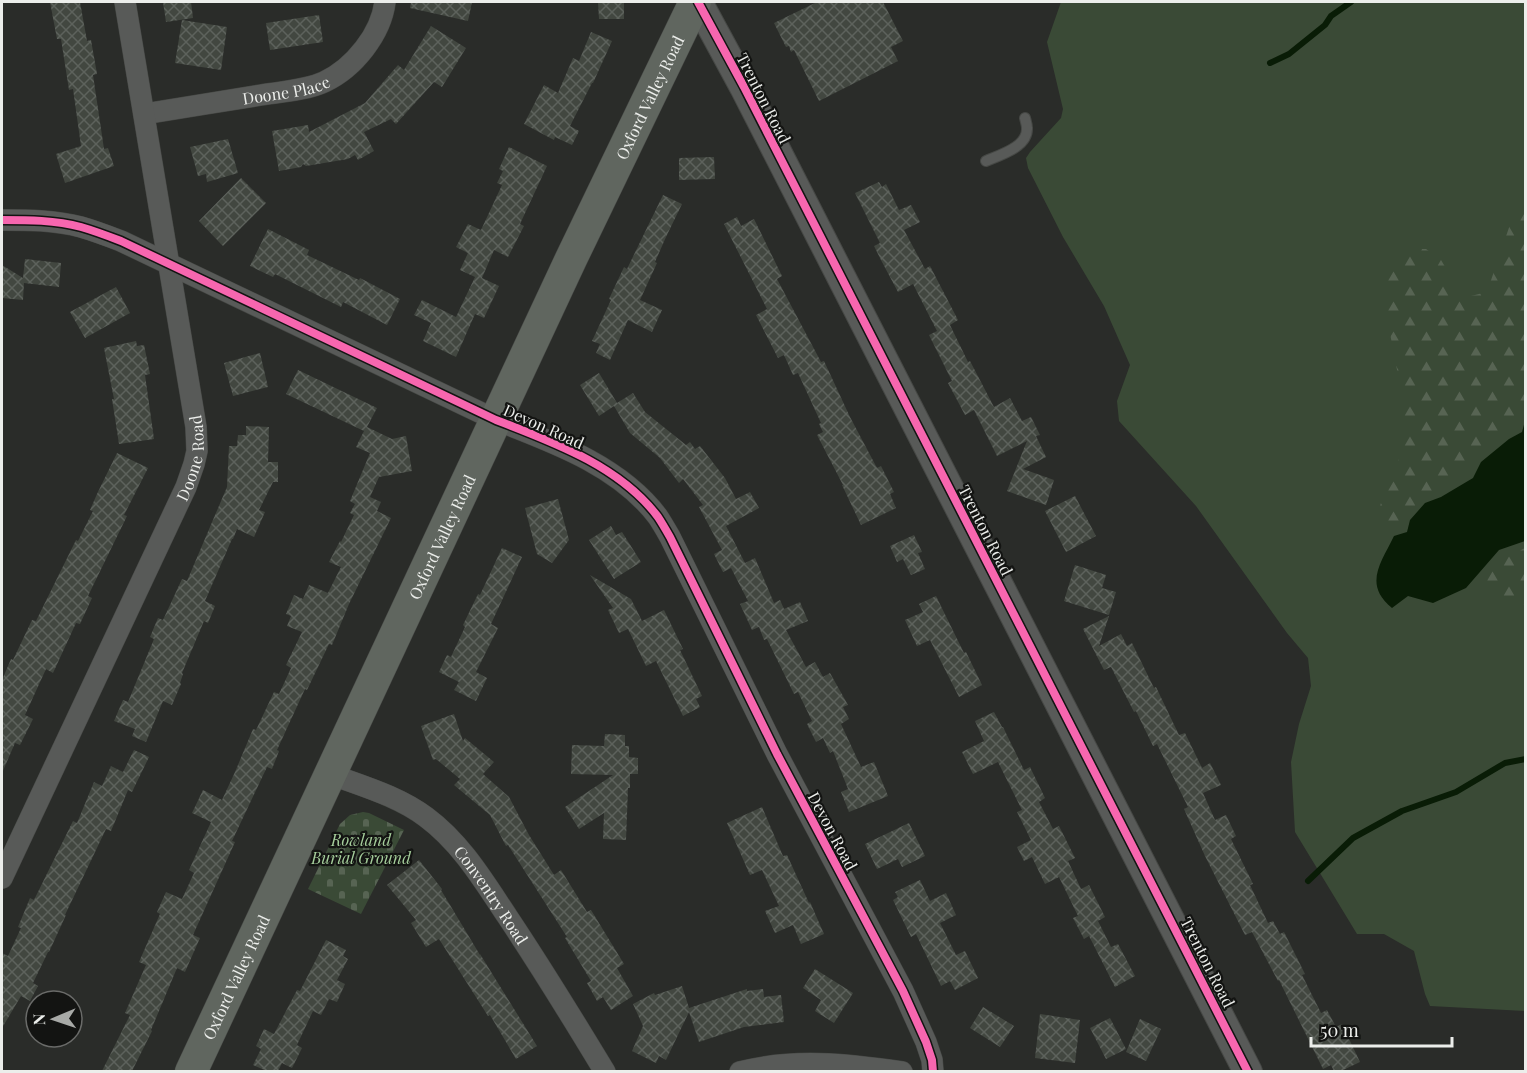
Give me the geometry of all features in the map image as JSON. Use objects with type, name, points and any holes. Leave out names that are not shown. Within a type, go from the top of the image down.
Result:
[{"type":"main road","name":"Oxford Valley Road","points":[[190,1071],[571,259],[696,2]]},
{"type":"main road","name":"Trenton Road","points":[[696,2],[744,87],[1241,1069]]},
{"type":"street","name":"Doone Road","points":[[2,878],[186,487],[197,451],[196,427],[125,2]]},
{"type":"street","name":"Doone Place","points":[[144,114],[294,90],[323,83],[337,75],[360,55],[375,34],[384,12],[385,2]]},
{"type":"street","name":"Devon Road","points":[[2,220],[54,222],[80,227],[122,241],[496,420],[538,436],[589,461],[618,478],[638,496],[657,516],[670,537],[777,754],[903,991],[926,1042],[933,1071]]},
{"type":"street","name":"Conventry Road","points":[[330,774],[400,802],[423,815],[444,831],[479,873],[605,1071]]},
{"type":"street","points":[[740,1071],[760,1066],[792,1063],[833,1064],[902,1071]]},
{"type":"lane","points":[[986,161],[1014,149],[1024,139],[1028,130],[1025,118]]},
{"type":"green space","points":[[1061,2],[1525,2],[1525,1011],[1430,1006],[1414,951],[1384,934],[1357,934],[1295,832],[1291,762],[1299,724],[1311,686],[1308,658],[1287,633],[1196,506],[1119,421],[1117,401],[1130,365],[1104,306],[1063,237],[1028,168],[1026,158],[1061,118],[1063,109],[1047,42]]},
{"type":"green space","points":[[1525,203],[1526,408],[1519,423],[1511,432],[1474,462],[1458,480],[1431,496],[1412,511],[1400,529],[1389,534],[1380,530],[1376,518],[1387,485],[1399,472],[1401,421],[1398,375],[1388,323],[1387,281],[1397,261],[1412,249],[1426,249],[1441,260],[1450,275],[1455,291],[1471,296],[1487,292],[1515,210]]},
{"type":"green space","points":[[1525,548],[1525,604],[1505,609],[1491,600],[1484,588],[1489,573],[1507,557]]},
{"type":"green space","name":"Rowland Burial Ground","points":[[363,812],[404,830],[361,914],[308,889],[340,824],[350,815]]},
{"type":"shaded area","points":[[1525,421],[1525,541],[1499,550],[1466,588],[1433,603],[1408,596],[1392,608],[1383,599],[1376,582],[1380,564],[1394,536],[1407,532],[1410,520],[1425,503],[1441,497],[1473,478],[1481,462],[1509,439],[1522,432]]},
{"type":"building","points":[[50,2],[80,2],[87,41],[91,40],[97,74],[93,75],[104,149],[108,148],[114,166],[65,183],[56,154],[81,146],[73,89],[69,90],[61,39],[57,39]]},
{"type":"building","points":[[163,2],[191,2],[193,18],[166,22]]},
{"type":"building","points":[[411,2],[472,2],[468,21],[410,8]]},
{"type":"building","points":[[598,2],[624,2],[624,19],[599,19]]},
{"type":"building","points":[[817,2],[883,2],[903,41],[891,47],[898,61],[819,101],[794,50],[791,52],[789,46],[786,47],[774,23]]},
{"type":"building","points":[[319,15],[323,42],[270,50],[266,23]]},
{"type":"building","points":[[182,20],[227,27],[221,70],[175,63]]},
{"type":"building","points":[[431,26],[466,48],[442,87],[434,82],[396,124],[391,119],[364,132],[374,151],[358,160],[355,155],[348,159],[306,166],[303,164],[301,167],[279,171],[272,131],[308,125],[309,132],[365,103],[398,65],[404,70]]},
{"type":"building","points":[[591,32],[612,41],[570,126],[579,131],[572,145],[555,137],[554,140],[524,124],[544,85],[558,93],[573,58],[579,61]]},
{"type":"building","points":[[228,139],[238,173],[207,182],[206,174],[198,176],[190,147]]},
{"type":"building","points":[[509,147],[547,166],[520,224],[524,226],[508,257],[494,250],[482,278],[499,286],[484,318],[475,314],[456,357],[423,341],[431,323],[414,315],[422,300],[456,317],[475,277],[460,270],[468,253],[456,247],[468,224],[481,230],[502,185],[497,183],[503,171],[499,169]]},
{"type":"building","points":[[714,157],[715,179],[679,180],[679,158]]},
{"type":"building","points":[[241,178],[266,203],[223,246],[199,221]]},
{"type":"building","points":[[879,182],[882,187],[886,184],[899,210],[911,205],[920,222],[904,230],[925,269],[930,266],[958,320],[950,325],[994,407],[1010,398],[1022,421],[1031,417],[1040,435],[1036,436],[1046,457],[1023,469],[1054,480],[1046,505],[1007,491],[1027,441],[997,456],[974,410],[965,415],[948,383],[952,381],[929,335],[937,331],[913,284],[898,292],[882,262],[874,246],[880,243],[855,193]]},
{"type":"building","points":[[663,195],[682,204],[640,300],[662,310],[652,332],[628,320],[610,360],[596,353],[600,344],[592,341],[624,267],[627,269]]},
{"type":"building","points":[[737,217],[741,226],[754,219],[782,276],[777,279],[821,362],[824,361],[877,468],[881,466],[894,492],[890,494],[896,508],[861,525],[817,435],[823,432],[819,424],[821,423],[798,373],[793,375],[784,355],[778,358],[756,315],[767,309],[724,224]]},
{"type":"building","points":[[268,229],[309,250],[307,255],[359,280],[360,278],[400,299],[387,325],[343,302],[341,307],[275,274],[273,277],[250,266]]},
{"type":"building","points":[[25,259],[61,263],[59,287],[24,283],[23,300],[2,298],[2,265],[23,278]]},
{"type":"building","points":[[116,287],[130,313],[85,338],[70,312]]},
{"type":"building","points":[[136,341],[137,346],[144,345],[150,374],[145,375],[154,439],[119,444],[112,399],[114,399],[104,348]]},
{"type":"building","points":[[260,353],[268,387],[233,396],[224,363]]},
{"type":"building","points":[[298,370],[377,408],[367,427],[392,439],[406,436],[412,471],[379,477],[370,497],[381,502],[377,511],[391,518],[349,604],[332,645],[329,644],[307,690],[305,689],[277,750],[279,751],[272,769],[267,767],[232,841],[235,842],[193,935],[200,938],[185,972],[177,968],[152,1031],[132,1071],[102,1071],[130,1015],[125,1013],[146,965],[139,962],[160,914],[157,912],[166,892],[182,899],[194,873],[189,870],[211,822],[192,813],[203,790],[222,800],[253,729],[256,730],[274,692],[279,694],[291,668],[286,665],[302,632],[287,626],[291,616],[286,614],[294,595],[303,599],[309,585],[328,593],[341,567],[329,562],[354,515],[350,513],[355,504],[350,501],[370,453],[356,447],[364,431],[286,394]]},
{"type":"building","points":[[599,373],[617,403],[633,393],[645,412],[686,445],[690,442],[695,449],[700,446],[725,478],[736,499],[750,492],[759,508],[726,526],[745,563],[755,558],[774,603],[780,600],[784,609],[800,602],[808,621],[786,630],[806,667],[815,662],[823,677],[830,673],[848,705],[843,707],[849,719],[841,724],[861,767],[874,762],[888,796],[849,812],[841,792],[848,789],[833,751],[830,753],[823,738],[816,742],[807,724],[812,721],[798,692],[794,694],[759,627],[752,630],[740,604],[748,601],[731,568],[723,572],[714,554],[722,550],[699,507],[703,505],[683,479],[679,483],[660,458],[630,433],[614,406],[599,416],[580,385]]},
{"type":"building","points":[[246,426],[269,427],[268,462],[278,462],[278,482],[273,482],[259,510],[265,512],[254,537],[237,529],[205,601],[215,606],[208,623],[204,621],[182,673],[181,684],[172,705],[163,701],[146,742],[132,736],[135,729],[114,721],[123,700],[128,702],[154,639],[150,637],[158,618],[163,620],[182,579],[187,581],[227,487],[229,446],[237,446],[238,435],[246,435]]},
{"type":"building","points":[[117,453],[148,468],[88,596],[92,598],[80,624],[76,623],[53,673],[46,669],[25,715],[33,719],[20,745],[15,743],[2,773],[2,680],[32,620],[36,621],[76,540],[78,541]]},
{"type":"building","points":[[1075,496],[1096,536],[1066,552],[1045,511]]},
{"type":"building","points":[[558,499],[569,540],[552,563],[537,554],[525,508]]},
{"type":"building","points":[[611,526],[616,535],[622,532],[641,562],[614,579],[589,540]]},
{"type":"building","points":[[914,535],[922,552],[918,553],[925,569],[911,575],[903,559],[897,562],[890,546]]},
{"type":"building","points":[[502,548],[522,557],[491,624],[498,628],[476,672],[487,678],[476,701],[454,690],[459,682],[439,672],[447,655],[451,657],[465,627],[463,625]]},
{"type":"building","points":[[1075,565],[1106,575],[1102,588],[1116,592],[1109,615],[1064,601]]},
{"type":"building","points":[[590,575],[631,599],[642,621],[664,610],[702,696],[696,699],[700,707],[683,716],[656,661],[646,666],[628,629],[619,633],[608,610],[613,608]]},
{"type":"building","points":[[936,596],[982,685],[959,697],[930,640],[917,646],[905,620],[923,612],[919,604]]},
{"type":"building","points":[[1109,616],[1099,646],[1121,634],[1127,646],[1132,643],[1179,735],[1185,733],[1202,768],[1210,763],[1221,785],[1203,793],[1215,820],[1226,815],[1236,836],[1231,839],[1253,884],[1250,885],[1268,923],[1273,921],[1280,934],[1284,932],[1321,1013],[1327,1010],[1336,1027],[1342,1024],[1360,1062],[1341,1071],[1334,1071],[1331,1065],[1323,1069],[1279,980],[1252,932],[1245,935],[1205,856],[1184,809],[1188,807],[1157,744],[1153,746],[1111,667],[1104,670],[1083,629]]},
{"type":"building","points":[[994,712],[1024,770],[1030,767],[1045,798],[1039,802],[1053,829],[1059,826],[1075,858],[1068,861],[1081,889],[1089,885],[1105,917],[1098,921],[1111,947],[1118,944],[1135,976],[1115,987],[1089,936],[1084,939],[1073,918],[1078,916],[1059,877],[1045,884],[1032,857],[1024,861],[1017,847],[1031,840],[1017,812],[1022,810],[998,762],[973,774],[962,752],[984,741],[975,721]]},
{"type":"building","points":[[454,714],[463,741],[465,738],[494,762],[483,774],[509,797],[554,875],[561,870],[587,912],[591,910],[624,964],[617,968],[633,996],[611,1010],[603,997],[597,1001],[587,983],[591,981],[565,938],[567,937],[508,845],[506,846],[490,815],[454,785],[460,779],[436,759],[433,760],[421,726]]},
{"type":"building","points":[[605,734],[625,735],[625,746],[629,746],[629,757],[638,758],[638,774],[630,774],[626,840],[603,839],[604,813],[579,829],[565,807],[613,775],[571,774],[572,745],[604,746]]},
{"type":"building","points":[[134,750],[149,757],[132,792],[128,790],[111,831],[106,829],[33,983],[38,986],[36,989],[24,989],[24,998],[21,996],[2,1028],[2,953],[8,956],[21,928],[18,927],[30,898],[34,900],[73,821],[77,823],[94,782],[102,786],[111,766],[123,772]]},
{"type":"building","points":[[762,807],[783,856],[787,855],[824,934],[801,944],[793,925],[775,933],[765,911],[779,906],[762,870],[750,875],[727,823]]},
{"type":"building","points":[[909,823],[925,856],[902,867],[898,859],[877,869],[865,844]]},
{"type":"building","points":[[419,860],[442,889],[537,1046],[516,1059],[490,1015],[488,1016],[439,939],[426,947],[411,923],[416,920],[387,885]]},
{"type":"building","points":[[920,880],[930,901],[946,893],[956,915],[940,923],[956,955],[965,951],[978,978],[955,990],[950,981],[941,986],[916,934],[911,937],[893,900],[898,897],[895,892]]},
{"type":"building","points":[[326,940],[346,950],[343,956],[348,959],[337,980],[345,984],[337,1002],[329,999],[321,1015],[313,1011],[297,1045],[302,1048],[292,1068],[282,1063],[278,1071],[267,1071],[253,1065],[261,1049],[256,1046],[264,1029],[274,1034],[297,990],[300,991]]},
{"type":"building","points":[[815,969],[853,993],[834,1023],[815,1011],[821,1000],[803,988]]},
{"type":"building","points":[[682,986],[689,1008],[747,989],[747,991],[763,989],[764,997],[781,995],[784,1022],[744,1027],[699,1042],[689,1012],[666,1060],[659,1056],[656,1063],[632,1051],[643,1026],[633,1004],[654,993],[655,995]]},
{"type":"building","points":[[983,1007],[1014,1026],[1000,1047],[970,1028]]},
{"type":"building","points":[[1040,1014],[1080,1020],[1075,1063],[1035,1058]]},
{"type":"building","points":[[1110,1018],[1126,1049],[1106,1059],[1090,1028]]},
{"type":"building","points":[[1140,1019],[1161,1029],[1146,1061],[1126,1052]]},
{"type":"waterway","points":[[1270,63],[1289,54],[1325,25],[1331,16],[1351,2]]},
{"type":"waterway","points":[[1308,881],[1353,838],[1402,811],[1456,792],[1505,763],[1526,759]]},
{"type":"cycle path","points":[[698,2],[744,87],[1248,1072]]},
{"type":"cycle path","points":[[2,220],[61,223],[91,230],[121,241],[496,420],[562,447],[625,483],[658,517],[670,537],[777,754],[903,991],[926,1042],[933,1072]]}]
